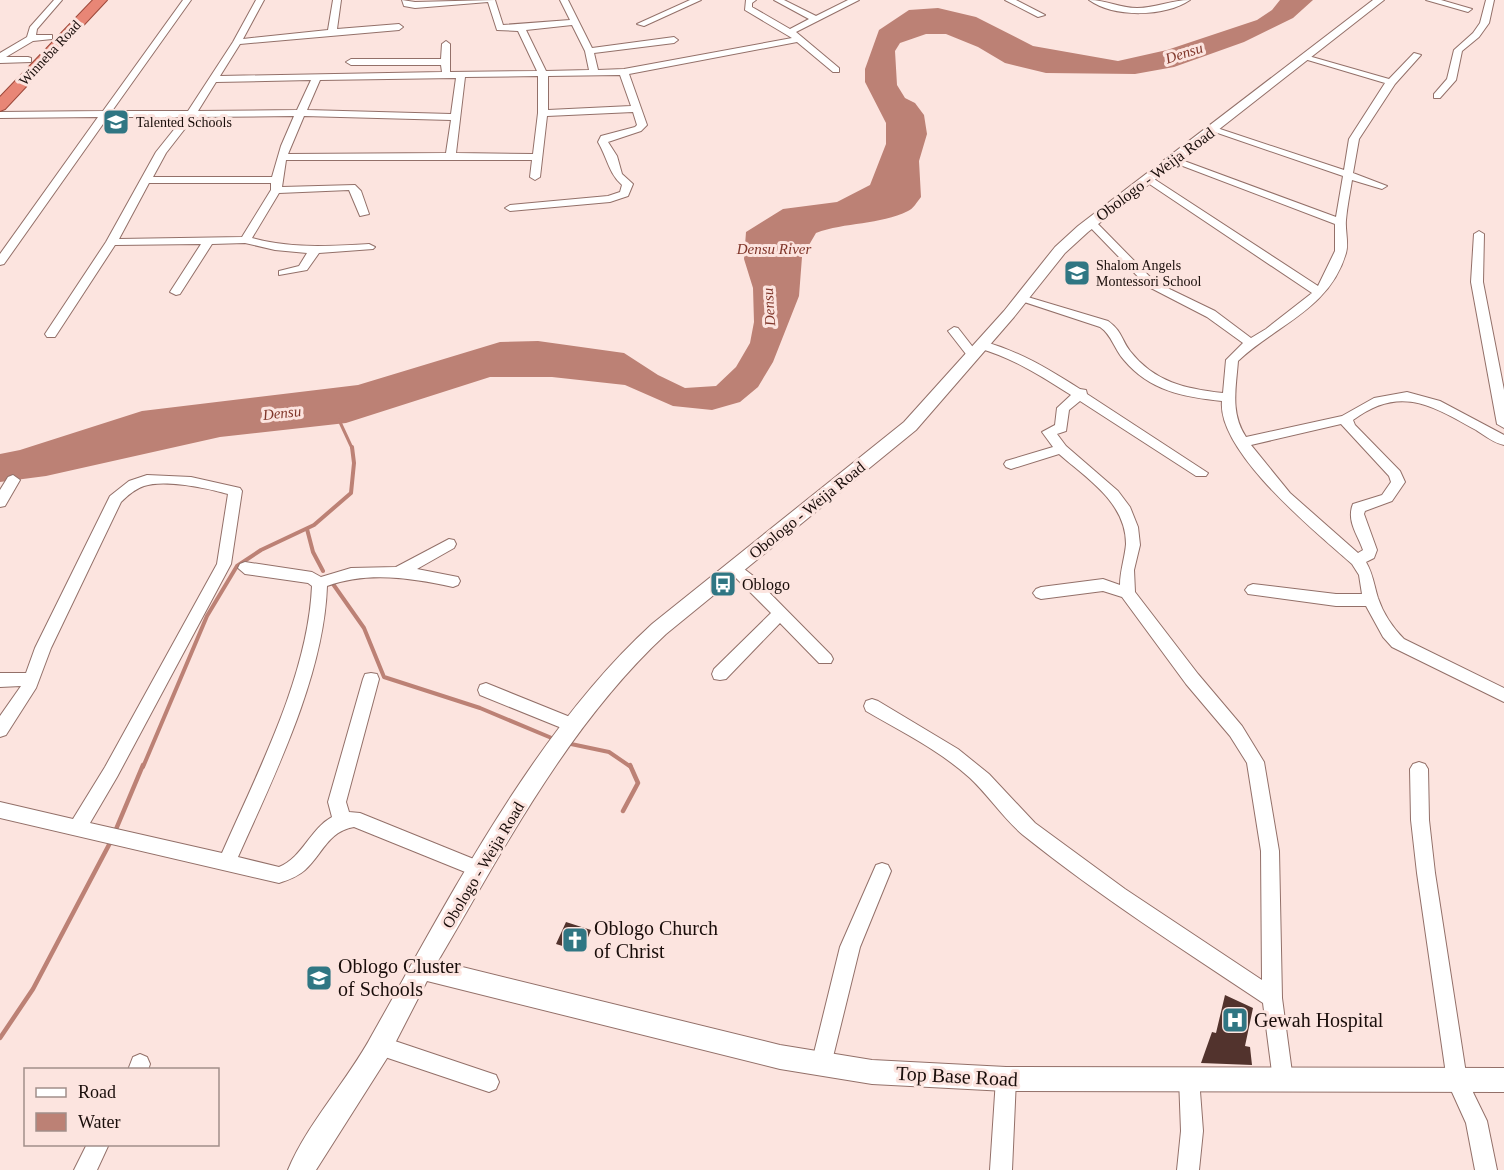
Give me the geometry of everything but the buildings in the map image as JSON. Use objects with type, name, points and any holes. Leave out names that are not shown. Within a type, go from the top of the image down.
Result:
[{"type":"highway","name":"Winneba Road","points":[[0,89],[82,8],[100,0]]},
{"type":"highway","name":"Winneba Road","points":[[0,106],[54,37]]},
{"type":"street","points":[[31,38],[33,29],[58,0]]},
{"type":"street","points":[[0,262],[187,0]]},
{"type":"street","points":[[51,334],[112,242],[148,180],[161,152],[191,114],[214,79],[260,0]]},
{"type":"street","points":[[332,32],[337,0]]},
{"type":"street","points":[[406,0],[407,4],[415,5],[486,0]]},
{"type":"street","points":[[491,0],[500,28],[576,22]]},
{"type":"street","points":[[564,0],[588,51],[594,74]]},
{"type":"street","points":[[640,24],[697,0]]},
{"type":"street","points":[[752,0],[748,2],[748,8],[790,32],[836,70]]},
{"type":"street","points":[[778,0],[817,20]]},
{"type":"street","points":[[790,32],[855,0]]},
{"type":"street","points":[[1009,0],[1041,15]]},
{"type":"street","points":[[1093,0],[1130,12],[1149,12],[1186,0]]},
{"type":"street","points":[[1144,0],[1166,6]]},
{"type":"street","name":"Obologo - Weija Road","points":[[301,1170],[380,1046],[421,968],[522,798],[574,726],[632,654],[909,426],[978,350],[1060,250],[1147,179],[1214,130],[1379,0]]},
{"type":"street","points":[[1430,0],[1468,9]]},
{"type":"street","points":[[1437,96],[1451,80],[1458,51],[1475,39],[1489,16],[1490,0]]},
{"type":"street","points":[[237,42],[399,27]]},
{"type":"street","points":[[521,28],[543,74],[543,113],[535,177]]},
{"type":"street","points":[[0,58],[31,38],[54,37]]},
{"type":"street","points":[[214,79],[624,72],[799,39]]},
{"type":"street","points":[[588,51],[674,40]]},
{"type":"street","points":[[445,75],[446,44]]},
{"type":"street","points":[[1417,55],[1391,82],[1354,139],[1340,222],[1341,251],[1320,293],[1270,332],[1250,343],[1233,360],[1229,398],[1232,426],[1285,496],[1358,560],[1366,575],[1371,600],[1388,633],[1398,643],[1504,695]]},
{"type":"street","points":[[0,58],[28,60]]},
{"type":"street","points":[[1305,58],[1391,82]]},
{"type":"street","points":[[351,63],[446,62]]},
{"type":"street","points":[[510,208],[610,199],[624,194],[628,184],[616,175],[612,156],[603,142],[605,138],[642,125],[624,72]]},
{"type":"street","points":[[451,156],[461,75]]},
{"type":"street","points":[[245,240],[276,185],[293,125],[302,113],[317,77]]},
{"type":"street","points":[[543,113],[637,109]]},
{"type":"street","points":[[0,115],[302,113],[457,117]]},
{"type":"street","points":[[1214,130],[1348,177],[1382,186]]},
{"type":"street","points":[[284,157],[538,157]]},
{"type":"street","points":[[1172,160],[1340,222]]},
{"type":"street","points":[[1147,179],[1241,238],[1256,251],[1320,293]]},
{"type":"street","points":[[148,180],[351,188],[356,191],[364,214]]},
{"type":"street","points":[[1091,223],[1151,284],[1211,314],[1250,343]]},
{"type":"street","points":[[1479,234],[1477,282],[1504,424]]},
{"type":"street","points":[[112,242],[245,240],[262,246],[315,250],[369,248]]},
{"type":"street","points":[[176,292],[208,242]]},
{"type":"street","points":[[284,273],[303,268],[315,250]]},
{"type":"street","points":[[1021,299],[1104,324],[1114,331],[1117,344],[1140,368],[1169,388],[1229,398]]},
{"type":"street","points":[[954,331],[966,349],[1022,359],[1081,393],[1125,425],[1201,473]]},
{"type":"street","points":[[1081,393],[1063,408],[1061,428],[1049,432],[1061,448],[1113,495],[1125,512],[1131,527],[1133,545],[1127,570],[1127,593]]},
{"type":"street","points":[[1243,442],[1346,419],[1388,398],[1418,397],[1504,441]]},
{"type":"street","points":[[1346,419],[1349,428],[1395,474],[1398,482],[1387,498],[1358,508],[1356,516],[1371,550],[1369,554],[1358,560]]},
{"type":"street","points":[[1011,464],[1061,448]]},
{"type":"street","points":[[0,502],[13,480]]},
{"type":"street","points":[[0,730],[22,699],[102,522],[115,499],[124,490],[146,480],[222,486],[235,491],[224,564],[111,772],[77,828]]},
{"type":"street","points":[[395,573],[448,544]]},
{"type":"street","points":[[245,568],[312,578],[320,583]]},
{"type":"street","points":[[735,568],[825,659]]},
{"type":"street","points":[[320,583],[349,573],[424,574],[453,581]]},
{"type":"street","points":[[226,864],[258,791],[308,664],[319,608],[320,583]]},
{"type":"street","points":[[1041,593],[1103,585],[1127,593],[1192,679],[1236,731],[1255,762],[1270,851],[1272,998],[1283,1080]]},
{"type":"street","points":[[1253,590],[1336,600],[1371,600]]},
{"type":"street","points":[[720,674],[779,614]]},
{"type":"street","points":[[342,819],[337,802],[371,679]]},
{"type":"street","points":[[0,680],[30,680]]},
{"type":"street","points":[[486,690],[574,726]]},
{"type":"street","points":[[872,706],[957,757],[977,774],[1012,815],[1130,904],[1272,998]]},
{"type":"street","points":[[1419,769],[1420,820],[1425,862],[1457,1081],[1476,1121],[1486,1170]]},
{"type":"street","points":[[0,810],[266,873],[293,872],[329,827],[342,819],[354,819],[480,870]]},
{"type":"street","points":[[821,1065],[850,947],[882,871]]},
{"type":"street","name":"Top Base Road","points":[[421,968],[821,1065],[872,1072],[1006,1079],[1504,1080]]},
{"type":"street","points":[[380,1046],[489,1082]]},
{"type":"street","points":[[1188,1170],[1192,1131],[1189,1078]]},
{"type":"street","points":[[1001,1170],[1006,1079]]},
{"type":"street","points":[[85,1170],[98,1146]]},
{"type":"water","name":"Densu River","points":[[1280,0],[1313,0],[1293,18],[1244,42],[1174,67],[1135,74],[1046,73],[1005,63],[978,47],[946,34],[926,34],[900,43],[895,51],[897,85],[905,98],[915,103],[924,115],[927,134],[919,161],[921,197],[912,209],[897,216],[816,233],[802,257],[799,296],[773,362],[758,387],[740,402],[712,410],[673,406],[625,385],[552,377],[490,377],[346,423],[220,437],[46,476],[0,482],[0,454],[20,450],[142,411],[358,385],[500,342],[538,341],[624,353],[658,375],[685,388],[716,386],[736,367],[750,343],[754,322],[753,288],[744,259],[746,232],[783,209],[837,202],[870,185],[886,144],[886,123],[865,82],[865,69],[879,30],[909,10],[938,8],[976,17],[1033,46],[1118,61],[1167,50],[1257,20],[1272,10]]},
{"type":"waterway","points":[[339,420],[352,448]]},
{"type":"waterway","points":[[143,767],[207,616],[237,566],[261,550],[314,525],[351,493],[354,463],[352,447]]},
{"type":"waterway","points":[[307,529],[313,552],[323,571]]},
{"type":"waterway","points":[[333,584],[364,628],[384,677],[480,708],[554,739]]},
{"type":"waterway","points":[[571,744],[609,752],[631,767]]},
{"type":"waterway","points":[[114,834],[143,765]]},
{"type":"waterway","points":[[623,811],[638,783],[631,767]]},
{"type":"waterway","points":[[0,1038],[33,989],[111,841]]},
{"type":"place","name":"Talented Schools","points":[[116,122]]},
{"type":"place","name":"Shalom Angels Montessori School","points":[[1077,273]]},
{"type":"place","name":"Oblogo","points":[[723,584]]},
{"type":"place","name":"Oblogo Church of Christ","points":[[575,940]]},
{"type":"place","name":"Oblogo Cluster of Schools","points":[[319,978]]},
{"type":"place","name":"Gewah Hospital","points":[[1235,1020]]},
{"type":"water label","name":"Densu","points":[[1184,53]]},
{"type":"water label","name":"Densu","points":[[769,307]]},
{"type":"water label","name":"Densu","points":[[282,413]]}]
